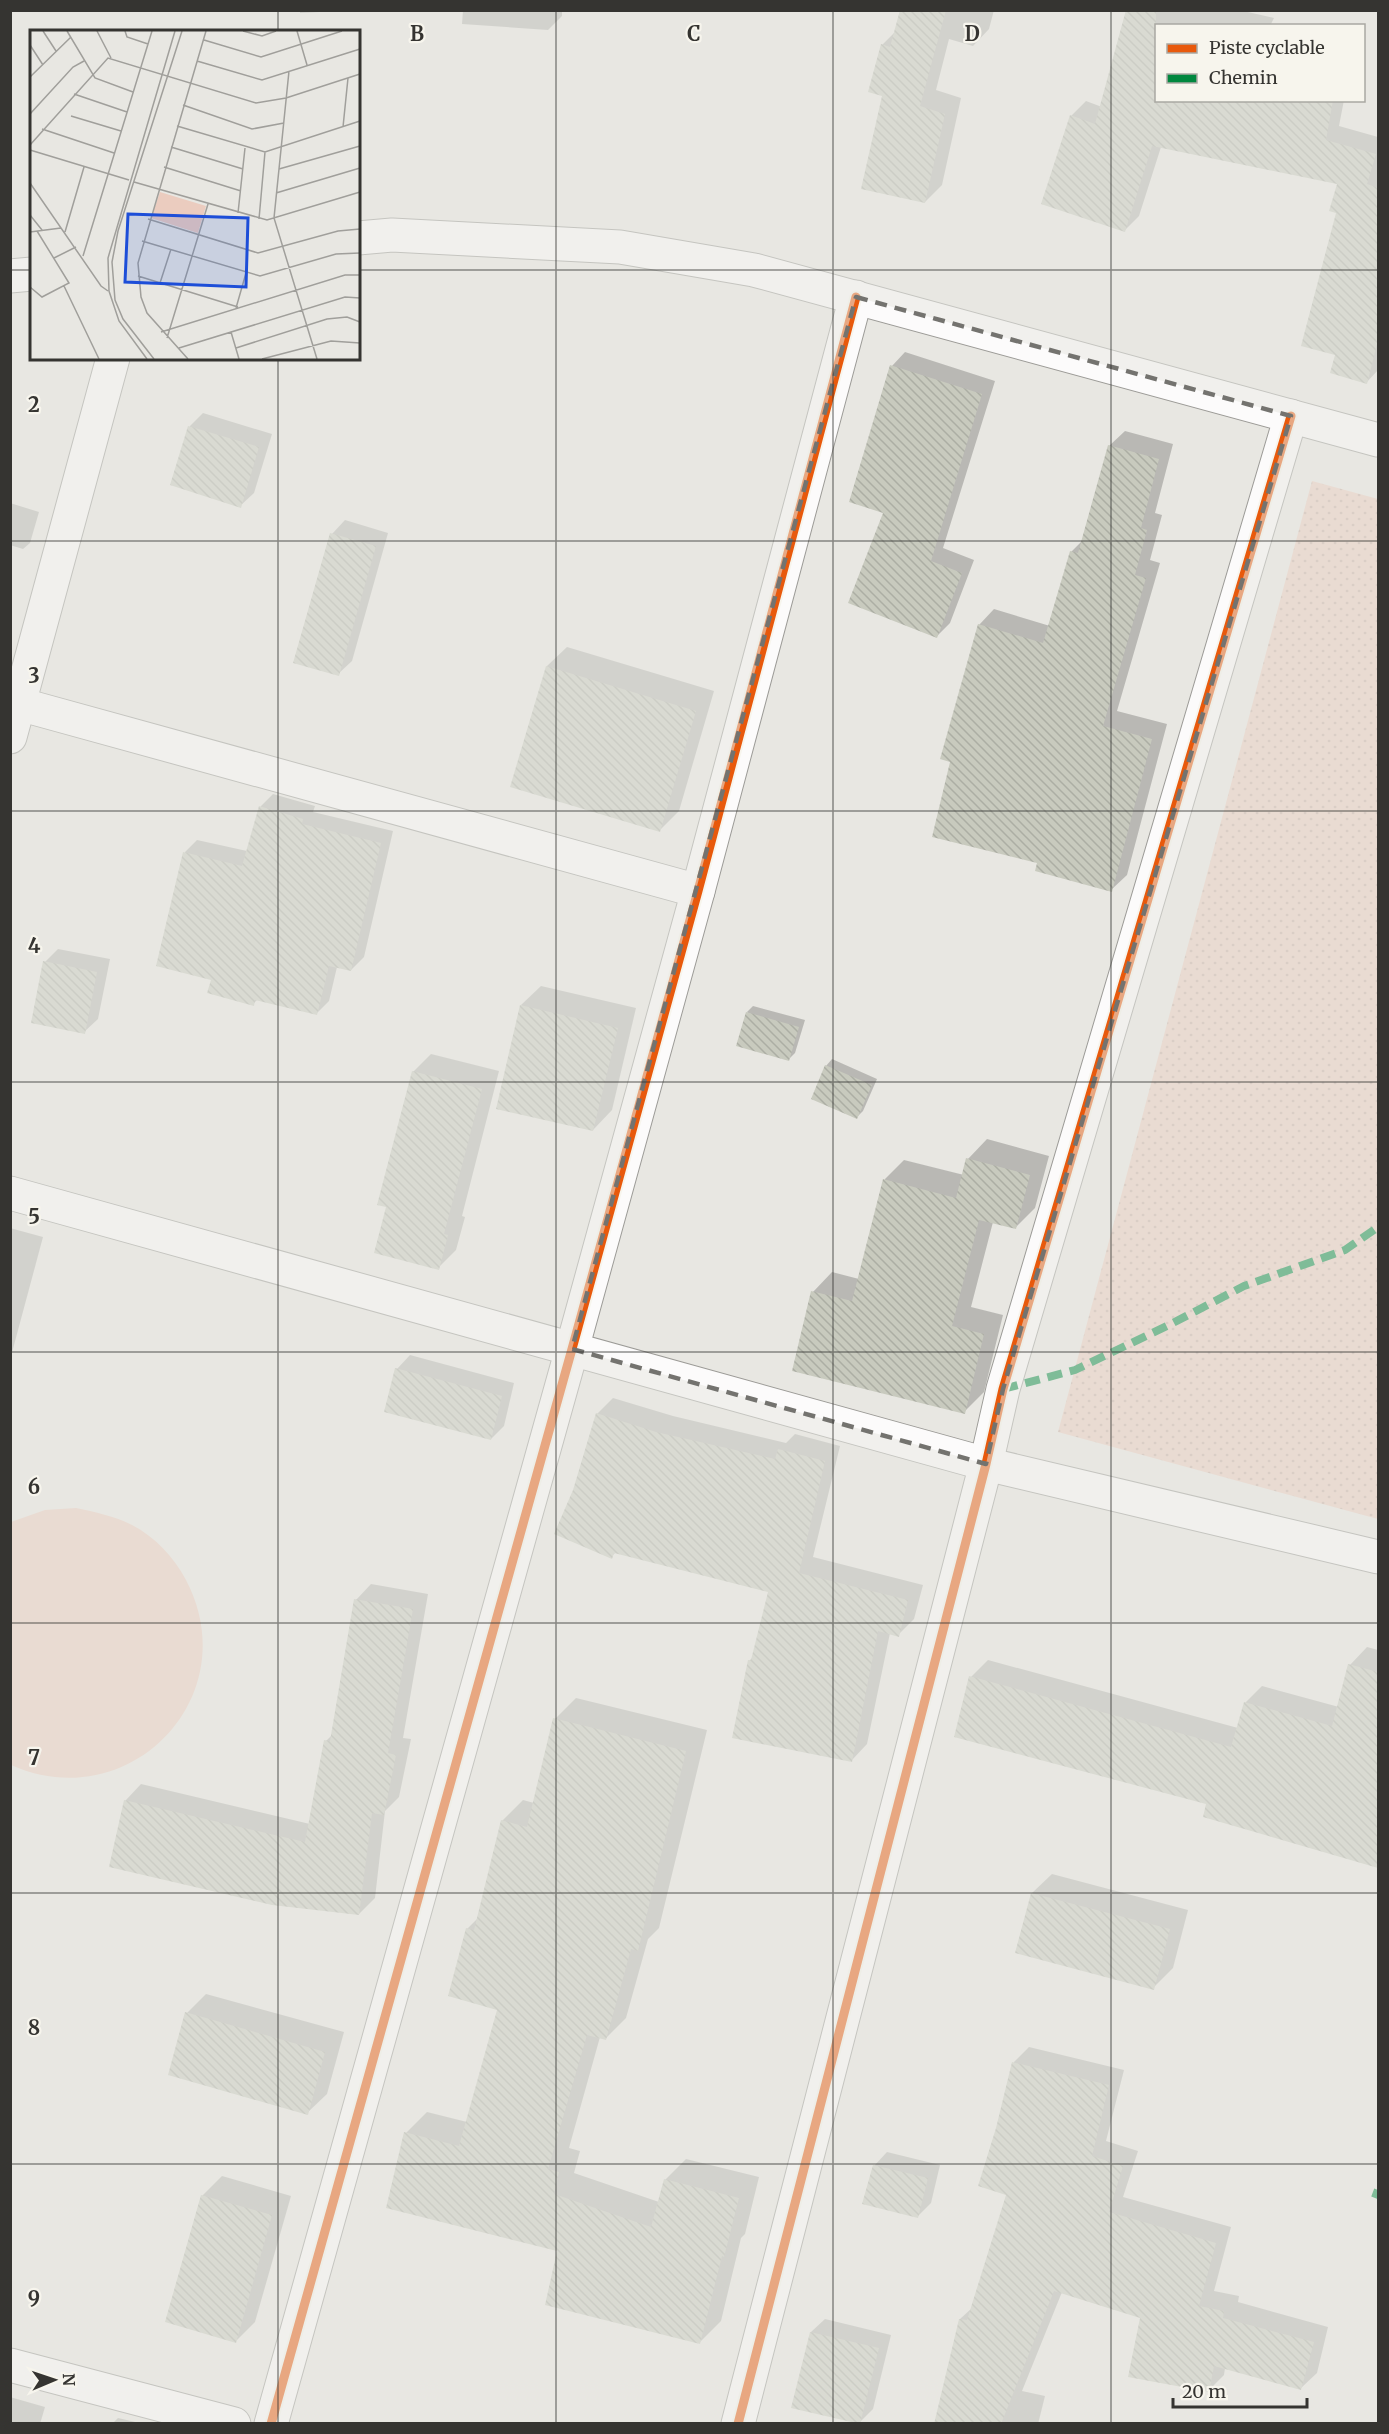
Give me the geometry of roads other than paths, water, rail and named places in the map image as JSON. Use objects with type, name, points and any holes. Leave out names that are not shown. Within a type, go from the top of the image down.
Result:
[{"type":"street","points":[[360,238],[392,235],[620,247],[754,270],[1378,440]]},
{"type":"street","points":[[10,276],[30,273]]},
{"type":"street","points":[[271,2424],[698,891],[856,297]]},
{"type":"street","points":[[10,737],[112,360]]},
{"type":"street","points":[[738,2424],[986,1464],[1006,1377],[1291,416]]},
{"type":"street","points":[[20,704],[698,891]]},
{"type":"street","points":[[10,1194],[986,1464],[1378,1557]]},
{"type":"street","points":[[10,2365],[234,2424]]}]
